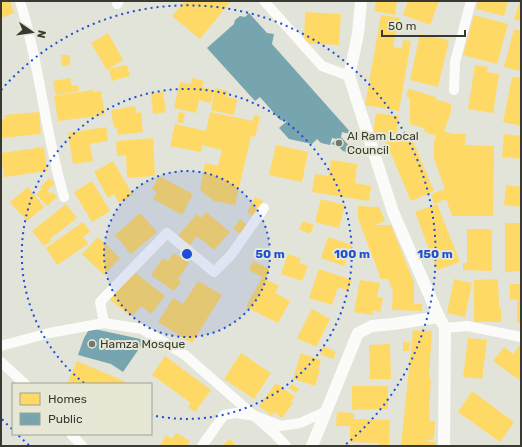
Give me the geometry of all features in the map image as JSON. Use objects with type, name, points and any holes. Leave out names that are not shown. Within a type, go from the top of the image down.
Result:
[{"type":"street","points":[[20,1],[30,31],[56,171],[64,197]]},
{"type":"street","points":[[264,1],[322,66],[349,76]]},
{"type":"street","points":[[361,1],[358,34],[349,76],[394,212],[439,317],[446,328],[444,446]]},
{"type":"street","points":[[454,90],[455,62],[471,1]]},
{"type":"street","points":[[104,323],[100,302],[167,233],[214,272],[231,255],[264,208]]},
{"type":"street","points":[[312,446],[358,333],[372,326],[439,317]]},
{"type":"street","points":[[1,346],[50,333],[104,323],[142,329],[185,354],[255,416],[286,446]]},
{"type":"street","points":[[446,328],[467,326],[521,337]]},
{"type":"street","points":[[1,362],[24,383]]},
{"type":"street","points":[[202,446],[224,415],[236,413],[255,416],[280,426],[300,423],[327,411]]},
{"type":"street","points":[[72,435],[82,446]]},
{"type":"building: Homes","points":[[1,1],[10,1],[14,13],[1,18]]},
{"type":"building: Homes","points":[[185,1],[231,1],[200,39],[172,16]]},
{"type":"building: Homes","points":[[376,1],[397,1],[395,15],[374,11]]},
{"type":"building: Homes","points":[[408,1],[439,1],[430,25],[403,15]]},
{"type":"building: Homes","points":[[478,1],[508,1],[504,16],[476,9]]},
{"type":"building: Homes","points":[[521,1],[521,21],[514,19]]},
{"type":"building: Homes","points":[[305,12],[341,14],[339,45],[304,43]]},
{"type":"building: Homes","points":[[381,15],[400,18],[399,25],[397,25],[393,47],[402,49],[403,40],[411,41],[399,111],[365,105]]},
{"type":"building: Homes","points":[[474,15],[508,24],[497,64],[463,55]]},
{"type":"building: Homes","points":[[514,29],[521,31],[521,71],[504,67]]},
{"type":"building: Homes","points":[[108,33],[123,60],[107,70],[91,43]]},
{"type":"building: Homes","points":[[420,34],[449,40],[438,87],[410,80]]},
{"type":"building: Homes","points":[[61,55],[70,55],[70,65],[62,66]]},
{"type":"building: Homes","points":[[127,65],[130,76],[112,81],[109,69]]},
{"type":"building: Homes","points":[[475,65],[488,67],[487,72],[499,74],[493,113],[468,109]]},
{"type":"building: Homes","points":[[512,77],[521,78],[521,126],[503,122]]},
{"type":"building: Homes","points":[[70,78],[72,86],[78,85],[79,91],[56,95],[53,81]]},
{"type":"building: Homes","points":[[192,78],[204,81],[202,87],[214,90],[211,103],[199,100],[196,113],[174,108],[180,82],[191,84]]},
{"type":"building: Homes","points":[[215,88],[228,91],[227,97],[237,99],[234,115],[211,110]]},
{"type":"building: Homes","points":[[409,89],[436,97],[436,100],[451,104],[451,112],[444,131],[453,134],[466,134],[465,145],[494,146],[493,216],[452,216],[446,199],[434,204],[431,194],[445,189],[434,159],[434,141],[436,136],[425,132],[424,128],[410,124],[410,98],[406,96]]},
{"type":"building: Homes","points":[[93,90],[93,92],[101,91],[105,115],[58,121],[54,96]]},
{"type":"building: Homes","points":[[163,92],[166,112],[153,114],[151,93]]},
{"type":"building: Homes","points":[[135,106],[136,113],[141,112],[143,132],[118,135],[117,127],[114,128],[111,110]]},
{"type":"building: Homes","points":[[39,112],[41,134],[1,138],[1,119],[5,119],[4,115]]},
{"type":"building: Homes","points":[[179,112],[185,113],[183,123],[177,122]]},
{"type":"building: Homes","points":[[210,112],[253,121],[254,115],[260,116],[255,137],[251,136],[235,205],[214,201],[200,190],[205,163],[218,166],[222,150],[202,145],[201,152],[170,146],[175,124],[206,131]]},
{"type":"building: Homes","points":[[376,113],[399,116],[396,135],[373,132]]},
{"type":"building: Homes","points":[[106,127],[108,141],[90,144],[93,161],[73,164],[68,133]]},
{"type":"building: Homes","points":[[409,132],[434,191],[411,201],[386,142]]},
{"type":"building: Homes","points":[[504,134],[521,136],[521,159],[502,157]]},
{"type":"building: Homes","points":[[153,138],[155,176],[127,178],[126,155],[117,156],[116,141]]},
{"type":"building: Homes","points":[[276,145],[308,152],[302,182],[269,175]]},
{"type":"building: Homes","points":[[44,147],[47,171],[4,177],[1,153]]},
{"type":"building: Homes","points":[[331,160],[357,164],[355,183],[371,186],[369,201],[312,192],[315,174],[328,176]]},
{"type":"building: Homes","points":[[113,161],[133,195],[119,203],[114,194],[108,198],[94,172]]},
{"type":"building: Homes","points":[[159,176],[193,194],[182,215],[153,199],[157,192],[152,189]]},
{"type":"building: Homes","points":[[50,178],[55,184],[47,190],[51,194],[53,192],[57,197],[47,206],[36,194],[42,189],[40,187]]},
{"type":"building: Homes","points":[[92,181],[110,211],[92,222],[74,192]]},
{"type":"building: Homes","points":[[506,185],[521,187],[521,207],[504,205]]},
{"type":"building: Homes","points":[[28,187],[44,207],[27,221],[10,202]]},
{"type":"building: Homes","points":[[255,197],[263,201],[254,217],[247,212]]},
{"type":"building: Homes","points":[[321,199],[345,205],[339,228],[315,222]]},
{"type":"building: Homes","points":[[66,204],[77,218],[50,239],[51,241],[44,246],[32,231]]},
{"type":"building: Homes","points":[[437,204],[460,262],[437,270],[415,212]]},
{"type":"building: Homes","points":[[358,206],[379,207],[385,221],[375,225],[391,225],[414,283],[414,304],[422,304],[422,311],[392,310],[393,291],[388,279],[381,279],[358,218]]},
{"type":"building: Homes","points":[[206,212],[230,232],[214,250],[197,236],[188,247],[177,237],[197,214],[201,218]]},
{"type":"building: Homes","points":[[140,213],[157,232],[131,254],[115,235]]},
{"type":"building: Homes","points":[[240,219],[249,226],[243,235],[233,229]]},
{"type":"building: Homes","points":[[303,221],[314,225],[310,234],[299,229]]},
{"type":"building: Homes","points":[[83,222],[90,232],[83,237],[88,244],[57,265],[46,248]]},
{"type":"building: Homes","points":[[505,223],[521,223],[521,271],[505,272]]},
{"type":"building: Homes","points":[[467,229],[492,229],[492,271],[463,270],[463,263],[467,263]]},
{"type":"building: Homes","points":[[98,237],[120,258],[104,275],[82,254]]},
{"type":"building: Homes","points":[[328,237],[352,245],[344,266],[321,258]]},
{"type":"building: Homes","points":[[174,253],[189,263],[178,279],[181,282],[174,291],[151,275],[163,258],[168,261]]},
{"type":"building: Homes","points":[[288,254],[301,259],[299,263],[308,266],[302,281],[281,274]]},
{"type":"building: Homes","points":[[253,261],[270,269],[265,279],[279,286],[275,293],[290,301],[278,323],[246,307],[262,277],[249,270]]},
{"type":"building: Homes","points":[[319,269],[352,280],[348,291],[338,287],[332,305],[309,298]]},
{"type":"building: Homes","points":[[132,270],[165,296],[151,314],[141,306],[132,317],[109,299]]},
{"type":"building: Homes","points":[[454,279],[472,283],[465,317],[447,313]]},
{"type":"building: Homes","points":[[498,279],[501,322],[474,322],[474,280]]},
{"type":"building: Homes","points":[[360,280],[380,283],[377,297],[383,298],[380,312],[373,310],[372,315],[354,312]]},
{"type":"building: Homes","points":[[198,281],[222,295],[192,343],[158,322],[173,298],[183,304]]},
{"type":"building: Homes","points":[[510,284],[521,284],[521,323],[517,323],[517,299],[510,300]]},
{"type":"building: Homes","points":[[312,309],[330,319],[316,347],[297,338]]},
{"type":"building: Homes","points":[[413,330],[432,331],[429,375],[431,382],[429,405],[430,421],[435,421],[434,439],[424,441],[436,442],[435,446],[401,446]]},
{"type":"building: Homes","points":[[468,338],[487,340],[482,379],[463,377]]},
{"type":"building: Homes","points":[[403,342],[410,342],[409,351],[403,351]]},
{"type":"building: Homes","points":[[390,344],[391,379],[370,379],[369,345]]},
{"type":"building: Homes","points":[[520,345],[521,381],[493,361],[504,347],[513,354]]},
{"type":"building: Homes","points":[[323,346],[336,352],[333,359],[320,354]]},
{"type":"building: Homes","points":[[241,353],[271,373],[254,399],[224,379]]},
{"type":"building: Homes","points":[[301,353],[321,360],[315,386],[293,379]]},
{"type":"building: Homes","points":[[165,356],[211,390],[195,412],[188,407],[191,403],[152,375]]},
{"type":"building: Homes","points":[[77,361],[126,382],[126,383],[67,383]]},
{"type":"building: Homes","points":[[276,383],[295,397],[291,401],[293,403],[282,418],[274,412],[272,416],[259,406]]},
{"type":"building: Homes","points":[[292,384],[299,389],[296,393],[289,388]]},
{"type":"building: Homes","points":[[352,386],[388,386],[388,409],[352,410]]},
{"type":"building: Homes","points":[[472,391],[514,422],[500,442],[458,412]]},
{"type":"building: Homes","points":[[337,412],[354,413],[354,419],[390,420],[389,446],[379,446],[379,443],[350,442],[350,426],[336,426]]},
{"type":"building: Homes","points":[[176,433],[190,441],[187,446],[160,446],[166,435],[172,439]]},
{"type":"building: Homes","points":[[230,439],[236,446],[222,446]]},
{"type":"building: Public","points":[[249,13],[267,33],[274,34],[272,44],[353,135],[342,132],[341,137],[358,155],[343,151],[338,146],[331,144],[337,139],[332,138],[330,145],[321,143],[317,139],[312,144],[289,139],[279,128],[287,121],[280,120],[260,97],[255,101],[207,48],[234,24],[235,20],[240,16],[245,17]]},
{"type":"building: Public","points":[[90,328],[145,340],[123,372],[111,364],[78,355],[84,338]]},
{"type":"place","name":"Al Ram Local Council","points":[[339,143]]},
{"type":"place","name":"Hamza Mosque","points":[[92,344]]}]
